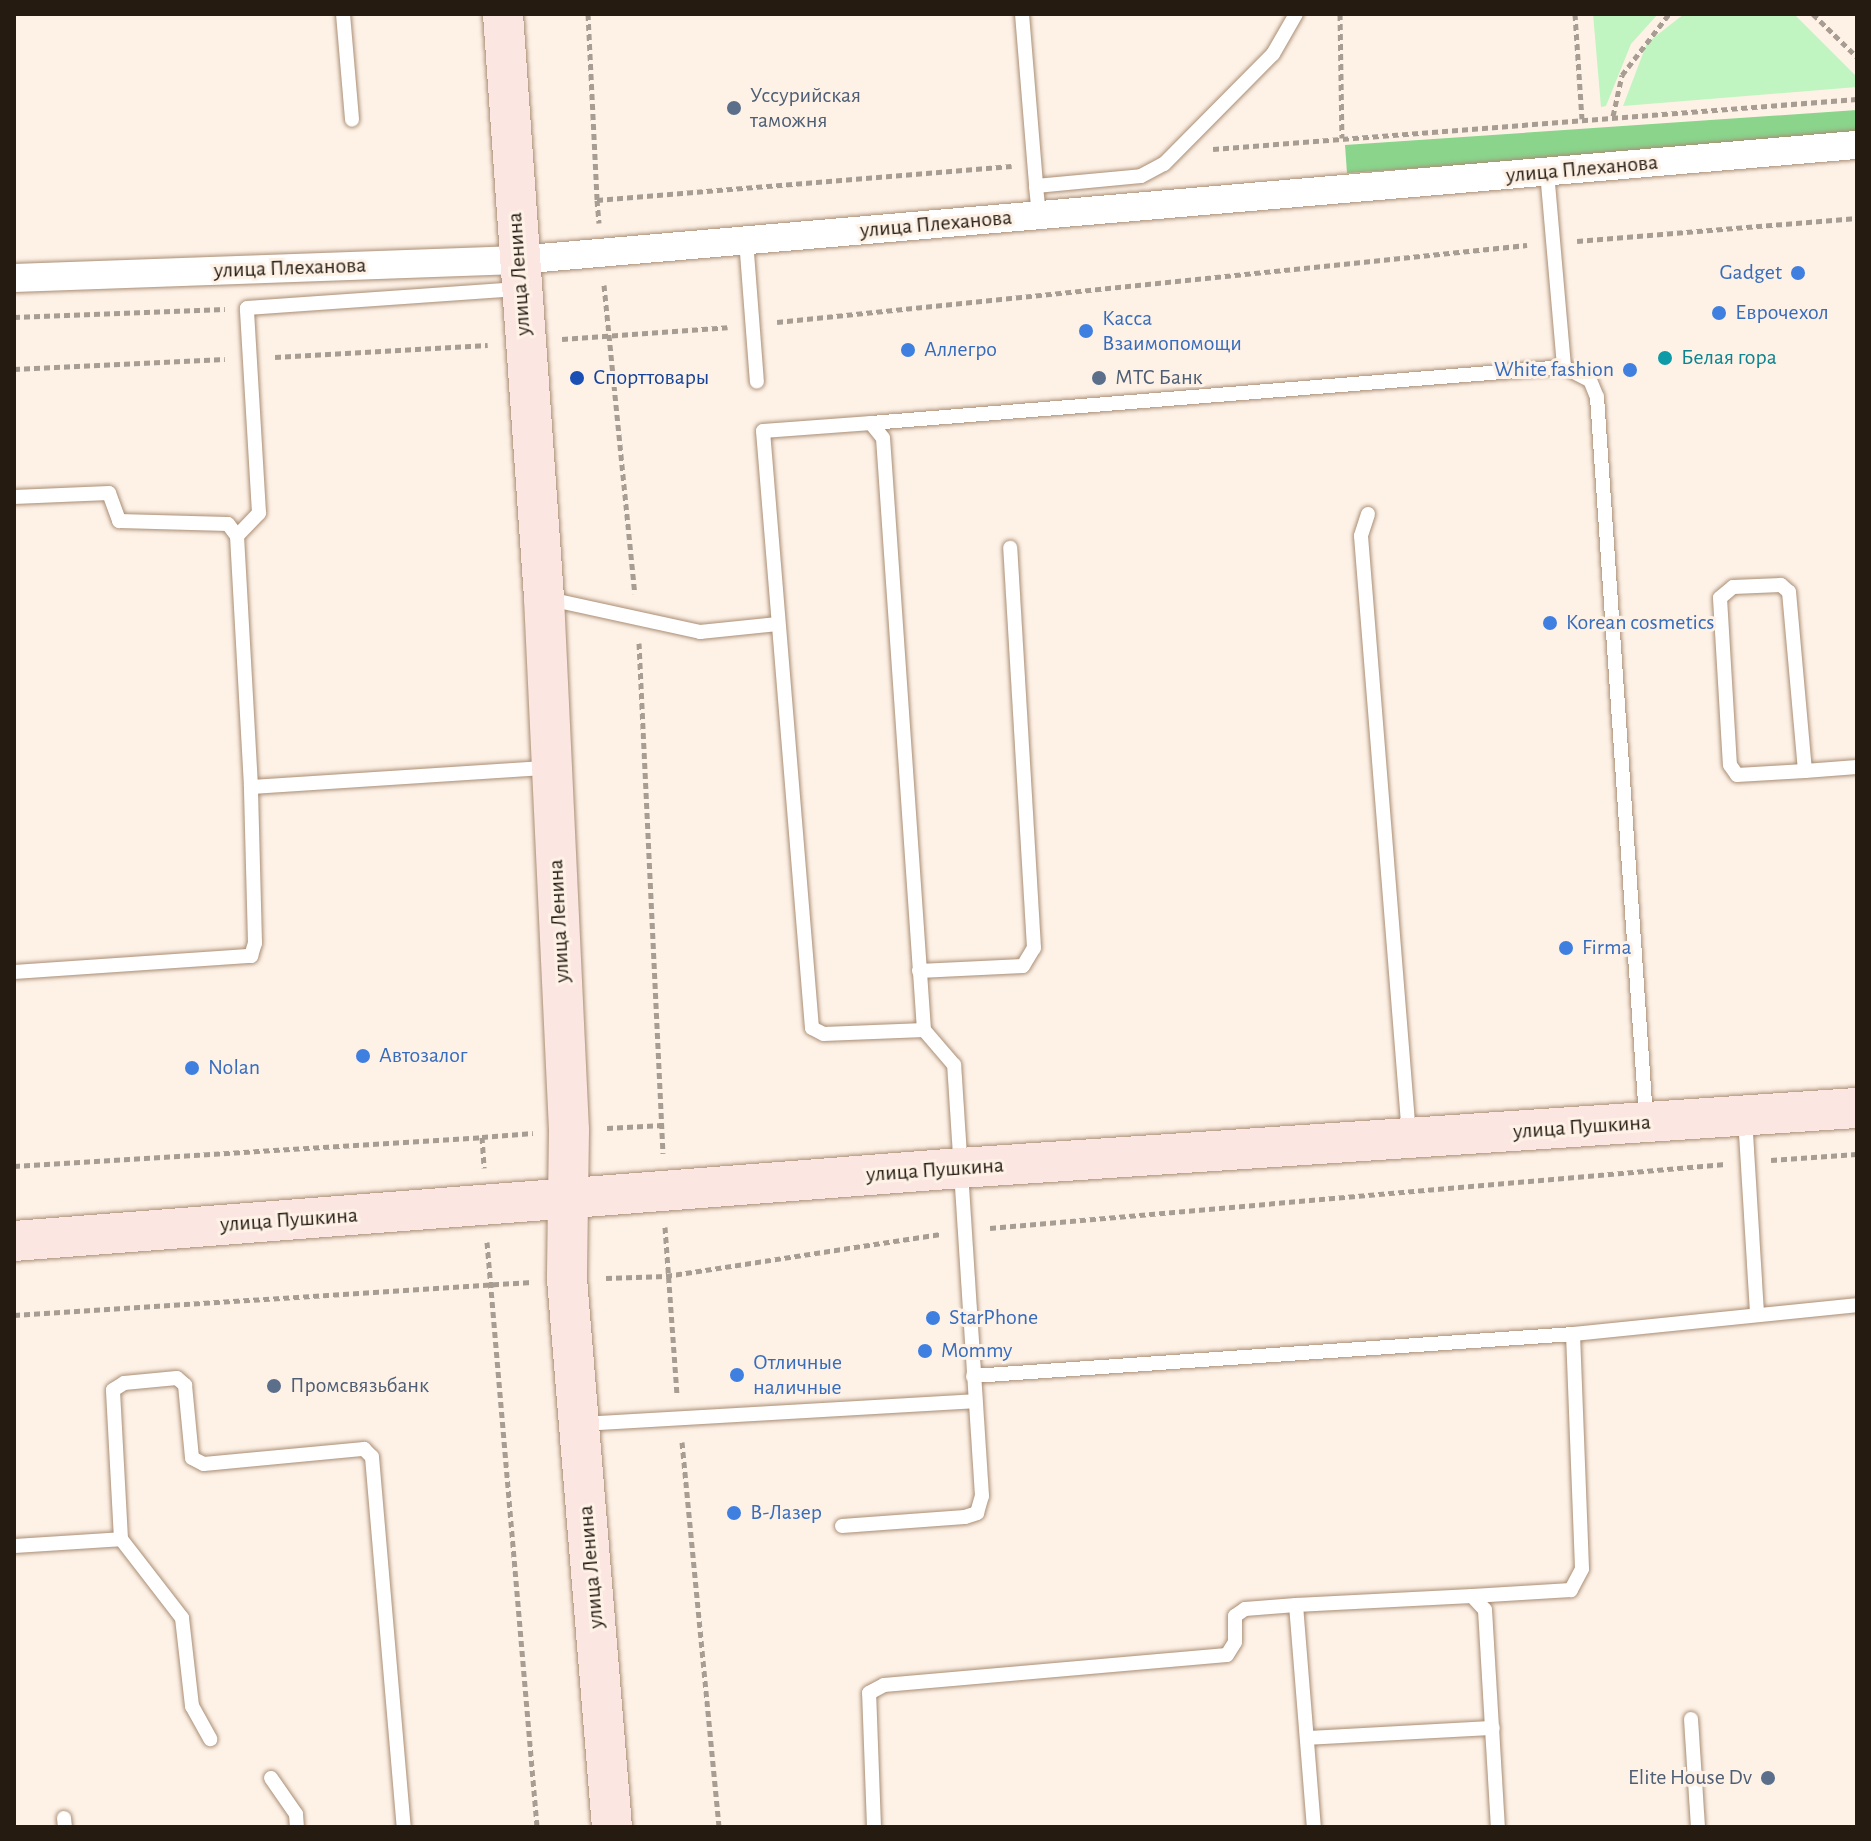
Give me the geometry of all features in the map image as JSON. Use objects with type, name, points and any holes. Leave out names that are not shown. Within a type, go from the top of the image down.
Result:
[{"type":"main road","name":"улица Ленина","points":[[503,14],[544,598],[569,1198],[567,1279],[612,1827]]},
{"type":"main road","name":"улица Пушкина","points":[[14,1241],[960,1168],[1857,1108]]},
{"type":"street","name":"улица Плеханова","points":[[14,278],[519,274],[602,253],[1857,145]]},
{"type":"lane","points":[[343,14],[352,120]]},
{"type":"lane","points":[[1022,14],[1039,215]]},
{"type":"lane","points":[[1036,186],[1141,176],[1164,164],[1273,54],[1296,14]]},
{"type":"lane","points":[[1547,172],[1564,367]]},
{"type":"lane","points":[[746,240],[757,382]]},
{"type":"lane","points":[[237,536],[259,513],[247,308],[519,274]]},
{"type":"lane","points":[[924,1030],[824,1034],[812,1028],[763,431],[1564,367],[1590,380],[1597,397],[1646,1122]]},
{"type":"lane","points":[[842,1526],[977,1513],[982,1496],[954,1065],[924,1030],[883,438],[871,423]]},
{"type":"lane","points":[[14,497],[109,493],[119,521],[228,524],[237,536],[251,787],[251,956],[14,972]]},
{"type":"lane","points":[[1368,514],[1361,536],[1409,1139]]},
{"type":"lane","points":[[919,971],[1023,966],[1034,948],[1010,548]]},
{"type":"lane","points":[[1805,771],[1789,592],[1781,585],[1733,587],[1720,598],[1730,765],[1737,775],[1805,771],[1857,767]]},
{"type":"lane","points":[[544,598],[700,632],[778,624]]},
{"type":"lane","points":[[251,787],[552,768]]},
{"type":"lane","points":[[1745,1115],[1757,1312]]},
{"type":"lane","points":[[973,1376],[1684,1327],[1757,1312],[1857,1305]]},
{"type":"lane","points":[[874,1827],[869,1693],[884,1685],[1227,1655],[1235,1642],[1235,1616],[1245,1609],[1571,1590],[1582,1569],[1573,1334]]},
{"type":"lane","points":[[210,1739],[192,1706],[182,1618],[121,1539],[113,1390],[124,1383],[177,1378],[185,1385],[192,1458],[204,1464],[364,1449],[372,1457],[404,1827]]},
{"type":"lane","points":[[579,1424],[975,1401]]},
{"type":"lane","points":[[14,1546],[121,1539]]},
{"type":"lane","points":[[1472,1596],[1485,1610],[1498,1827]]},
{"type":"lane","points":[[1296,1605],[1314,1827]]},
{"type":"lane","points":[[1691,1719],[1698,1827]]},
{"type":"lane","points":[[1307,1738],[1493,1728]]},
{"type":"lane","points":[[271,1778],[296,1814],[297,1827]]},
{"type":"path","points":[[1340,14],[1342,138]]},
{"type":"path","points":[[1575,14],[1582,119],[1857,99]]},
{"type":"path","points":[[1613,116],[1622,75],[1669,14]]},
{"type":"path","points":[[1813,14],[1857,57]]},
{"type":"path","points":[[597,200],[638,618],[666,1276],[719,1827]]},
{"type":"path","points":[[14,369],[251,358],[752,325],[1554,243],[1857,218]]},
{"type":"path","name":"улица Плеханова","points":[[14,317],[247,308]]},
{"type":"path","points":[[14,1166],[482,1137],[488,1286],[537,1827]]},
{"type":"path","points":[[14,1315],[567,1279],[666,1276],[965,1230],[1857,1154]]},
{"type":"green space","points":[[1593,14],[1658,14],[1631,44],[1606,106],[1601,107]]},
{"type":"green space","points":[[1684,14],[1794,14],[1857,77],[1857,87],[1623,106],[1647,43]]},
{"type":"green space","points":[[1857,110],[1857,139],[1347,173],[1345,145]]},
{"type":"place","name":"Уссурийская таможня","points":[[734,108]]},
{"type":"place","name":"Gadget","points":[[1798,273]]},
{"type":"place","name":"Еврочехол","points":[[1719,313]]},
{"type":"place","name":"Касса Взаимопомощи","points":[[1086,331]]},
{"type":"place","name":"Аллегро","points":[[908,350]]},
{"type":"place","name":"Белая гора","points":[[1665,358]]},
{"type":"place","name":"White fashion","points":[[1630,370]]},
{"type":"place","name":"Спорттовары","points":[[577,378]]},
{"type":"place","name":"МТС Банк","points":[[1099,378]]},
{"type":"place","name":"Korean cosmetics","points":[[1550,623]]},
{"type":"place","name":"Firma","points":[[1566,948]]},
{"type":"place","name":"Автозалог","points":[[363,1056]]},
{"type":"place","name":"Nolan","points":[[192,1068]]},
{"type":"place","name":"StarPhone","points":[[933,1318]]},
{"type":"place","name":"Mommy","points":[[925,1351]]},
{"type":"place","name":"Отличные наличные","points":[[737,1375]]},
{"type":"place","name":"Промсвязьбанк","points":[[274,1386]]},
{"type":"place","name":"В-Лазер","points":[[734,1513]]},
{"type":"place","name":"Elite House Dv","points":[[1768,1778]]}]
